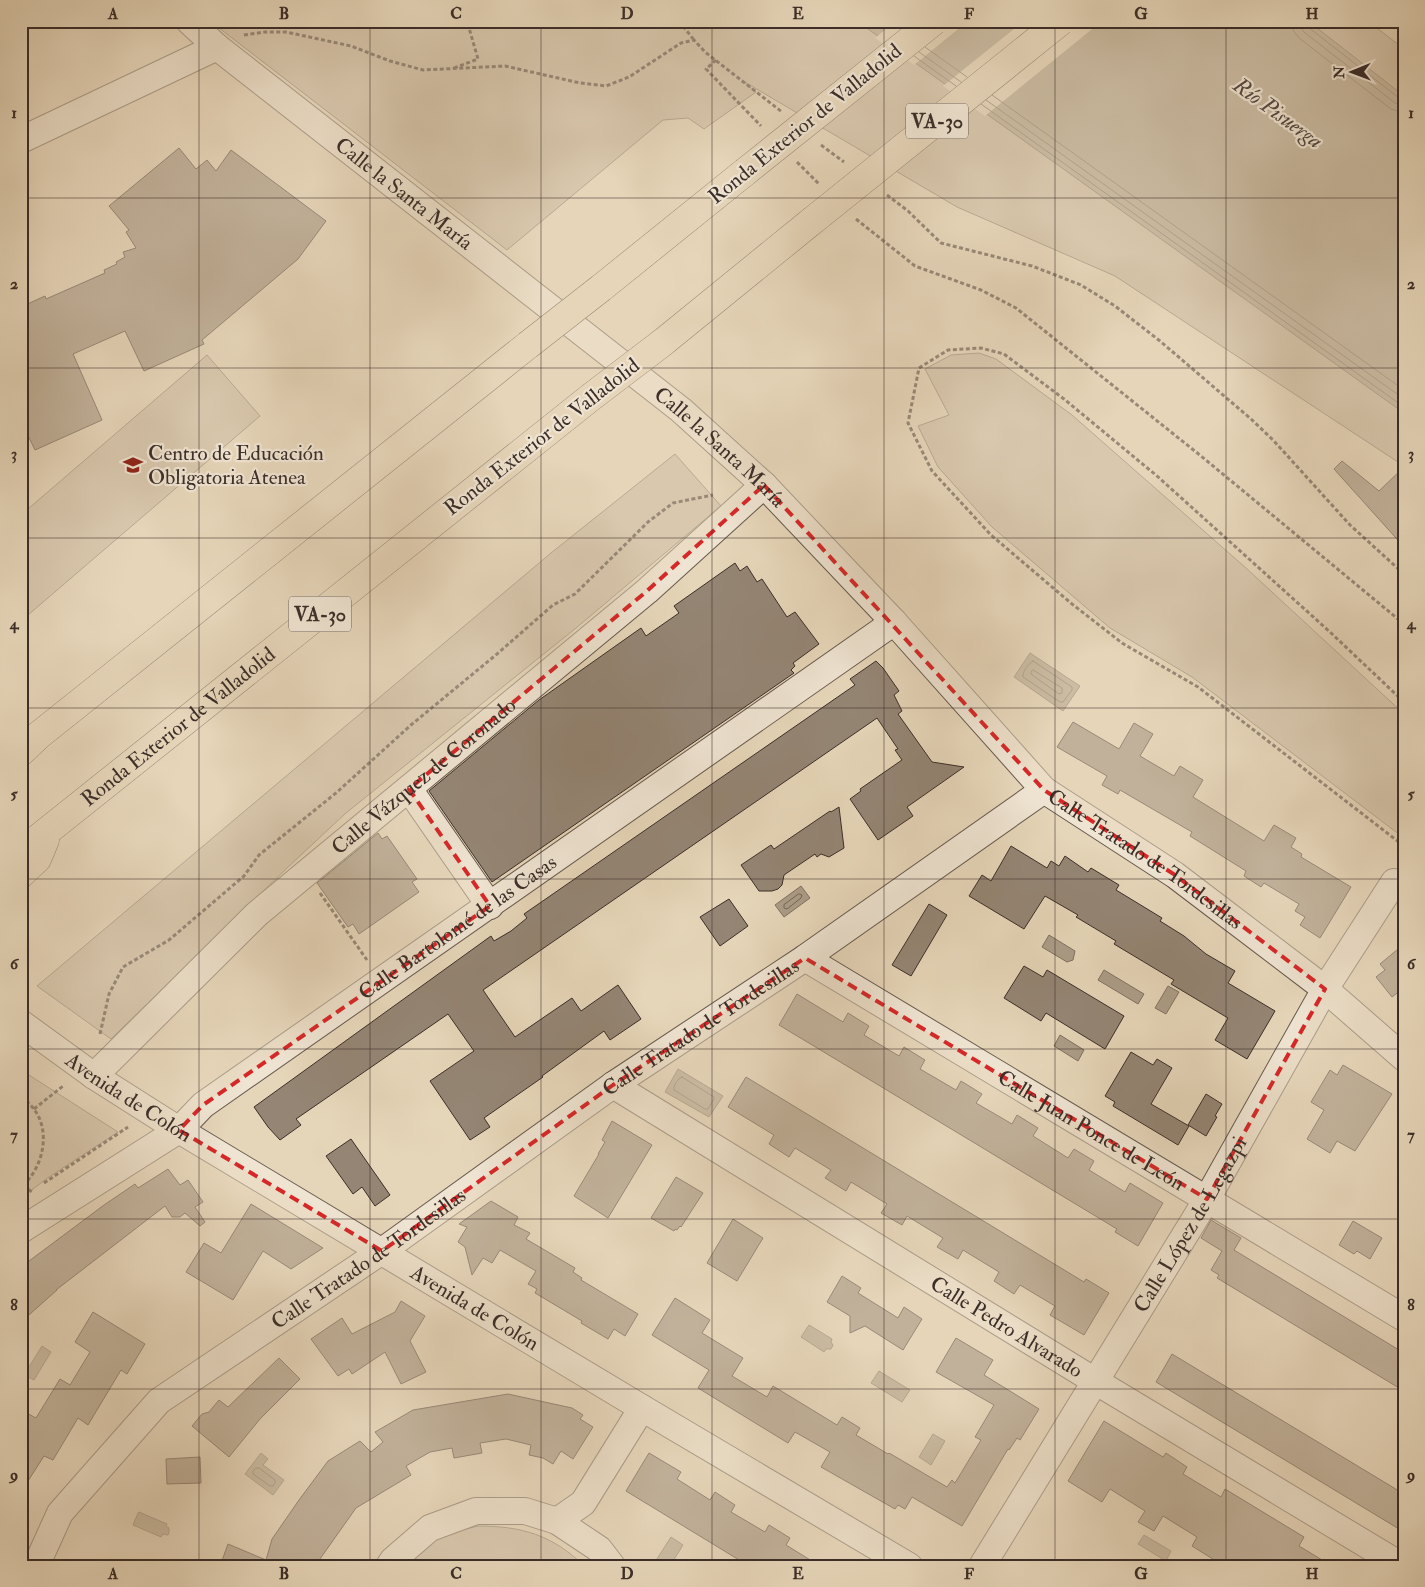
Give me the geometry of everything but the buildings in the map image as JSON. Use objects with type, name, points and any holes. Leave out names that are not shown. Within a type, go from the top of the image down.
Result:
[{"type":"highway","name":"Ronda Exterior de Valladolid","points":[[27,744],[934,21]]},
{"type":"highway","name":"Ronda Exterior de Valladolid","points":[[21,852],[591,397],[662,343],[1061,21]]},
{"type":"highway","points":[[21,874],[36,859],[48,831]]},
{"type":"street","name":"Calle la Santa María","points":[[189,21],[216,47],[681,410],[757,478],[894,622],[1044,790]]},
{"type":"street","points":[[21,140],[216,47]]},
{"type":"street","name":"Calle Vázquez de Coronado","points":[[94,1076],[257,914],[647,591],[757,478]]},
{"type":"street","name":"Calle Bartolomé de las Casas","points":[[21,1230],[179,1130],[203,1105],[894,622]]},
{"type":"street","points":[[409,788],[490,906]]},
{"type":"street","name":"Calle Tratado de Tordesillas","points":[[36,1566],[60,1513],[159,1401],[382,1251],[613,1085],[805,958],[1044,790],[1175,875],[1325,989],[1404,1058]]},
{"type":"street","name":"Calle López de Legazpi","points":[[982,1566],[1207,1199],[1325,989],[1394,882]]},
{"type":"street","name":"Calle Juan Ponce de León","points":[[805,958],[1404,1318]]},
{"type":"street","name":"Avenida de Colón","points":[[21,1023],[94,1076],[179,1130],[909,1566]]},
{"type":"street","name":"Calle Pedro Alvarado","points":[[613,1085],[1095,1382],[1402,1566]]},
{"type":"street","points":[[557,1521],[583,1503],[642,1408]]},
{"type":"street","points":[[579,1536],[583,1503]]},
{"type":"street","points":[[389,1566],[393,1560],[430,1528],[476,1511],[525,1511],[557,1521],[599,1549],[612,1566]]},
{"type":"path","points":[[450,69],[478,59],[467,21]]},
{"type":"path","points":[[680,21],[694,40],[716,60],[787,117]]},
{"type":"path","points":[[216,47],[223,41],[242,35],[286,32],[351,46],[390,61],[423,70],[505,66],[580,83],[606,86],[629,77],[681,43],[694,40]]},
{"type":"path","points":[[716,60],[706,69],[762,127]]},
{"type":"path","points":[[816,141],[847,165]]},
{"type":"path","points":[[796,161],[823,188]]},
{"type":"path","points":[[885,194],[908,211],[940,243],[1032,266],[1081,285],[1115,306],[1274,440],[1350,525],[1404,574]]},
{"type":"path","points":[[850,214],[915,266],[981,290],[1016,308],[1193,450],[1404,624]]},
{"type":"path","points":[[1404,702],[1158,476],[1064,398],[1004,354],[981,348],[948,350],[919,368],[908,424],[932,471],[991,535],[1072,604],[1122,643],[1198,687],[1404,846]]},
{"type":"path","points":[[94,1076],[100,1032],[109,994],[123,967],[169,940],[244,876],[260,855],[336,793],[411,725],[553,605],[575,594],[648,522],[673,503],[713,495],[757,478]]},
{"type":"path","points":[[307,874],[382,981]]},
{"type":"path","points":[[34,1109],[64,1085]]},
{"type":"path","points":[[21,1097],[34,1109],[42,1128],[43,1149],[37,1170],[22,1187],[32,1192]]},
{"type":"path","points":[[27,1196],[52,1177],[151,1112]]},
{"type":"highlighted area","points":[[764,485],[1044,790],[1175,875],[1325,989],[1207,1199],[805,958],[613,1085],[382,1251],[179,1130],[203,1105],[490,906],[409,789],[647,591]]},
{"type":"shaded area","points":[[210,21],[857,21],[1404,413],[1404,466],[1115,276],[957,207],[743,81],[756,92],[704,129],[688,118],[663,120],[507,250]]},
{"type":"shaded area","points":[[1308,21],[1368,21],[1404,49],[1404,96]]},
{"type":"shaded area","points":[[979,353],[996,359],[1072,415],[1246,568],[1404,714],[1404,838],[1192,677],[1110,628],[992,527],[938,467],[918,426],[949,415],[925,369],[951,355]]},
{"type":"shaded area","points":[[207,355],[260,416],[21,621],[21,515]]},
{"type":"shaded area","points":[[675,454],[721,506],[576,628],[346,813],[111,1039],[37,986],[551,553]]},
{"type":"shaded area","points":[[21,1070],[118,1132],[49,1177],[21,1198]]},
{"type":"shaded area","points":[[478,1526],[494,1526],[536,1534],[572,1555],[584,1566],[402,1566],[431,1542],[454,1532]]},
{"type":"water","name":"Río Pisuerga","points":[[857,21],[1308,21],[1404,96],[1404,413]]},
{"type":"water","points":[[1030,653],[1080,686],[1063,711],[1014,677]]},
{"type":"water","points":[[801,886],[810,898],[784,917],[775,905]]},
{"type":"water","points":[[1049,935],[1075,951],[1073,960],[1067,962],[1042,947]]},
{"type":"water","points":[[1104,970],[1144,994],[1138,1004],[1098,980]]},
{"type":"water","points":[[1168,986],[1179,992],[1166,1014],[1155,1008]]},
{"type":"water","points":[[1060,1035],[1084,1050],[1078,1061],[1054,1046]]},
{"type":"water","points":[[678,1069],[723,1096],[709,1117],[665,1092]]},
{"type":"water","points":[[809,1325],[832,1339],[833,1345],[831,1349],[826,1349],[824,1352],[801,1337]]},
{"type":"water","points":[[42,1346],[51,1352],[34,1380],[24,1375]]},
{"type":"water","points":[[879,1371],[910,1390],[902,1402],[871,1383]]},
{"type":"water","points":[[933,1434],[945,1441],[931,1465],[919,1457]]},
{"type":"water","points":[[261,1453],[268,1459],[263,1465],[284,1480],[273,1495],[245,1474]]},
{"type":"water","points":[[139,1512],[167,1524],[166,1526],[169,1528],[168,1535],[163,1534],[161,1537],[133,1525]]},
{"type":"water","points":[[1144,1535],[1171,1551],[1166,1561],[1138,1544]]},
{"type":"water","points":[[671,1537],[683,1545],[670,1566],[653,1565]]},
{"type":"pier","points":[[896,21],[968,21],[914,65],[875,38]]},
{"type":"pier","points":[[1024,21],[1102,21],[985,116],[943,86]]},
{"type":"place","name":"Centro de Educación Obligatoria Atenea","points":[[133,465]]}]
